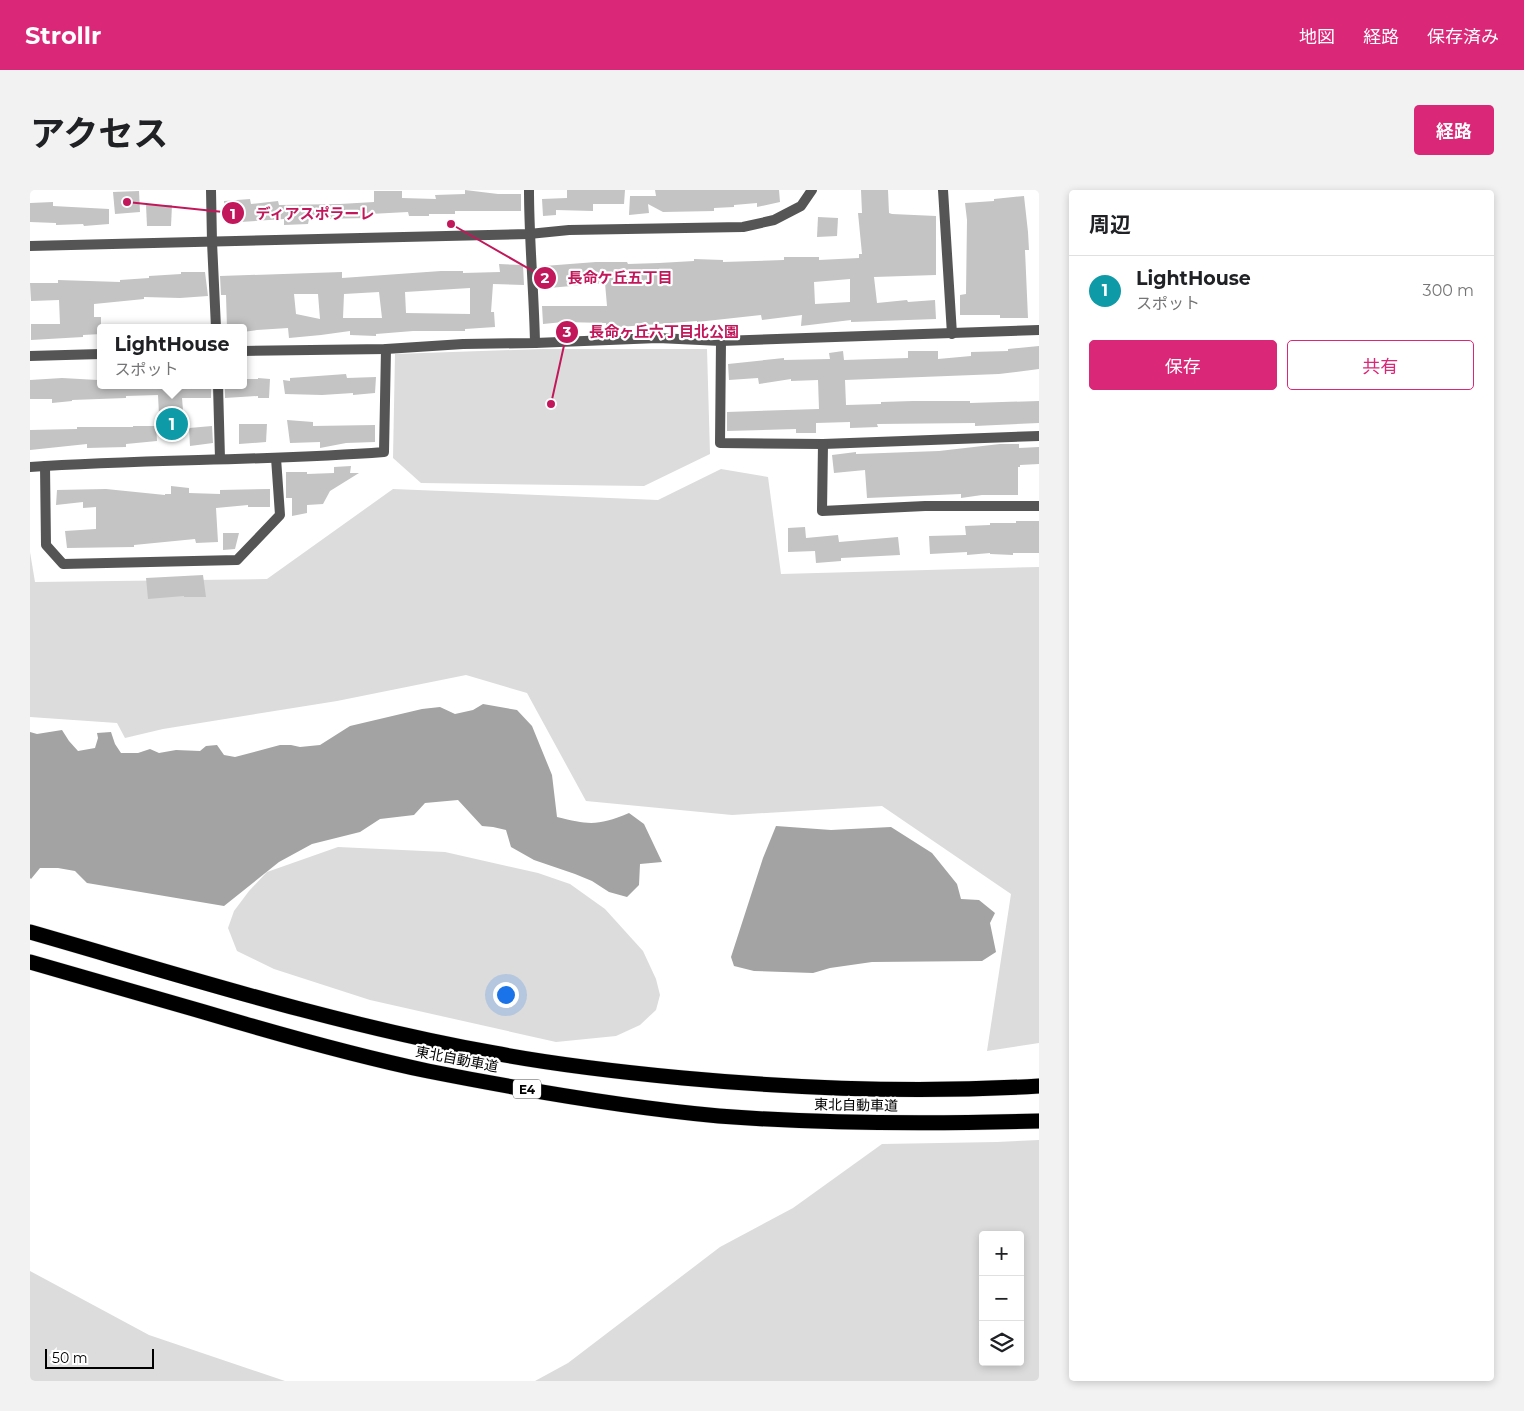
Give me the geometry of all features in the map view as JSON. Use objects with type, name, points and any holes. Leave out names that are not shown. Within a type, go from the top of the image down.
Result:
[{"type":"highway","name":"東北自動車道","points":[[30,932],[315,1013],[492,1053],[568,1066],[738,1083],[816,1087],[904,1090],[1039,1086]]},
{"type":"highway","name":"東北自動車道","points":[[30,962],[312,1044],[426,1070],[562,1095],[718,1116],[914,1123],[1039,1121]]},
{"type":"street","points":[[211,190],[216,324]]},
{"type":"street","points":[[529,190],[529,234],[534,288],[535,343]]},
{"type":"street","points":[[30,246],[529,234],[569,230],[743,227],[774,220],[801,206],[812,190]]},
{"type":"street","points":[[943,190],[952,334]]},
{"type":"street","points":[[247,350],[386,349],[463,344],[658,338],[721,340],[1039,330]]},
{"type":"street","points":[[721,340],[720,443],[823,444],[1039,436]]},
{"type":"street","points":[[30,467],[111,462],[276,458],[384,452],[386,349]]},
{"type":"street","points":[[30,356],[97,354]]},
{"type":"street","points":[[218,389],[220,459]]},
{"type":"street","points":[[823,444],[822,511],[924,506],[1039,506]]},
{"type":"street","points":[[45,466],[46,545],[63,564],[237,560],[280,515],[276,458]]},
{"type":"shaded area","points":[[541,349],[707,349],[710,454],[644,486],[421,483],[393,458],[395,354]]},
{"type":"shaded area","points":[[721,469],[768,477],[781,574],[1039,567],[1039,1043],[987,1051],[1011,894],[882,806],[732,815],[586,801],[527,693],[466,675],[337,701],[163,729],[125,738],[117,723],[30,717],[30,552],[35,582],[267,579],[393,489],[658,500]]},
{"type":"shaded area","points":[[483,704],[517,710],[532,726],[552,775],[557,817],[577,822],[593,823],[629,813],[644,824],[662,862],[640,864],[639,885],[627,897],[609,892],[592,881],[575,874],[534,860],[511,847],[506,830],[482,826],[458,800],[425,803],[414,815],[380,819],[360,832],[312,844],[279,862],[224,906],[87,883],[75,871],[58,868],[40,868],[30,878],[30,732],[37,734],[62,730],[78,751],[95,748],[98,738],[97,733],[111,732],[115,744],[121,753],[138,753],[150,749],[159,753],[176,750],[200,751],[206,746],[217,745],[224,755],[235,757],[280,745],[300,747],[320,745],[350,726],[422,709],[440,707],[455,714],[473,710]]},
{"type":"shaded area","points":[[776,826],[831,830],[891,827],[932,853],[957,884],[961,899],[979,900],[995,913],[990,923],[996,952],[982,961],[872,962],[830,968],[813,973],[754,971],[734,966],[731,957],[763,858]]},
{"type":"shaded area","points":[[338,847],[445,852],[538,873],[570,884],[605,909],[643,951],[656,979],[660,995],[656,1010],[640,1025],[616,1036],[556,1042],[370,1000],[274,969],[237,951],[228,928],[234,911],[267,872]]},
{"type":"shaded area","points":[[1039,1140],[1039,1381],[535,1381],[568,1363],[720,1247],[793,1208],[882,1144]]},
{"type":"shaded area","points":[[30,1271],[149,1335],[285,1381],[30,1381]]},
{"type":"building","points":[[465,190],[498,194],[521,194],[521,211],[455,211],[455,214],[429,214],[429,216],[409,216],[408,212],[370,214],[370,218],[309,219],[308,224],[284,225],[284,219],[225,223],[224,201],[250,199],[251,204],[278,201],[279,205],[340,204],[374,202],[374,191],[402,191],[402,198],[436,199],[435,195],[465,194]]},
{"type":"building","points":[[567,190],[625,190],[624,204],[593,204],[593,211],[556,210],[556,215],[543,216],[542,199],[567,198]]},
{"type":"building","points":[[655,190],[779,190],[780,202],[757,207],[757,203],[734,205],[734,207],[714,208],[714,211],[663,212],[648,204],[649,213],[629,215],[630,196],[656,196]]},
{"type":"building","points":[[861,190],[888,190],[889,213],[936,216],[936,275],[874,277],[877,303],[935,300],[936,319],[851,322],[851,320],[801,326],[802,315],[762,320],[761,315],[697,322],[606,328],[606,323],[563,322],[543,324],[542,306],[607,306],[605,283],[549,288],[549,281],[545,280],[544,266],[596,262],[659,263],[694,261],[694,259],[723,260],[723,262],[784,260],[784,257],[819,257],[819,260],[859,258],[859,254],[862,254],[858,213],[862,213]],"holes":[[[850,279],[850,302],[815,304],[814,282]]]},
{"type":"building","points":[[139,191],[140,212],[115,214],[113,192]]},
{"type":"building","points":[[1024,196],[1029,250],[1025,250],[1028,318],[1000,318],[1000,315],[960,315],[960,295],[966,294],[967,220],[965,203]]},
{"type":"building","points":[[53,202],[53,206],[109,209],[109,224],[84,226],[83,224],[56,225],[56,223],[30,222],[30,203]]},
{"type":"building","points":[[146,205],[172,205],[171,226],[147,226]]},
{"type":"building","points":[[818,217],[838,218],[837,236],[817,237]]},
{"type":"building","points":[[499,264],[523,265],[524,285],[493,284],[491,312],[494,312],[495,327],[465,329],[465,331],[413,331],[376,334],[376,336],[350,335],[350,331],[289,338],[288,328],[247,331],[247,324],[227,324],[226,295],[221,295],[220,276],[342,272],[342,278],[441,271],[463,271],[463,273],[500,272]],"holes":[[[470,288],[470,314],[406,313],[405,292]],[[379,292],[382,318],[343,318],[344,294]],[[294,294],[318,294],[320,319],[296,314]]]},
{"type":"building","points":[[181,272],[205,272],[208,296],[180,298],[144,297],[144,299],[94,304],[94,317],[101,317],[101,324],[97,324],[97,334],[83,335],[83,337],[31,340],[31,324],[60,324],[59,300],[31,301],[30,283],[58,283],[58,280],[120,282],[120,280],[149,278],[149,276],[181,274]]},
{"type":"building","points":[[1039,346],[1039,369],[999,374],[845,380],[846,405],[913,401],[970,401],[970,403],[1039,401],[1039,423],[975,426],[975,423],[877,424],[878,427],[850,428],[850,422],[816,423],[816,433],[796,433],[796,429],[727,431],[727,412],[819,409],[818,380],[791,381],[791,379],[759,384],[758,378],[729,380],[728,364],[784,358],[784,360],[830,359],[829,353],[843,351],[844,360],[908,358],[908,351],[938,351],[938,359],[971,356],[971,352],[1008,351],[1008,349]]},
{"type":"building","points":[[346,374],[347,378],[376,377],[375,393],[353,395],[353,393],[322,395],[285,394],[283,380],[290,381],[290,378]]},
{"type":"building","points":[[62,378],[97,380],[97,389],[211,389],[211,398],[182,398],[185,434],[160,434],[158,395],[52,403],[52,399],[30,399],[30,380]]},
{"type":"building","points":[[247,379],[270,379],[269,398],[258,398],[258,396],[225,398],[225,389],[247,389]]},
{"type":"building","points":[[287,420],[313,422],[313,426],[375,425],[375,442],[346,443],[320,448],[320,442],[290,443]]},
{"type":"building","points":[[239,424],[267,424],[266,442],[239,444]]},
{"type":"building","points":[[156,426],[157,441],[126,444],[126,447],[87,448],[87,444],[30,450],[30,430]]},
{"type":"building","points":[[212,426],[213,443],[190,446],[189,428]]},
{"type":"building","points":[[1000,444],[1019,444],[1019,448],[1039,447],[1039,464],[1020,465],[1018,467],[1018,495],[982,495],[961,498],[961,494],[867,498],[865,470],[834,473],[832,455],[856,452],[856,454],[939,451]]},
{"type":"building","points":[[351,466],[350,473],[359,473],[330,491],[323,504],[307,505],[307,513],[292,516],[292,498],[286,498],[286,472],[307,472],[307,474],[334,473],[334,467]]},
{"type":"building","points":[[171,486],[189,488],[189,493],[220,494],[220,490],[270,489],[270,507],[248,507],[248,505],[216,508],[218,542],[196,543],[195,539],[134,545],[134,547],[67,548],[65,531],[96,529],[96,507],[83,508],[83,502],[56,505],[57,490],[106,489],[165,495],[171,494]]},
{"type":"building","points":[[1016,521],[1039,521],[1039,553],[1013,553],[1013,555],[990,553],[967,555],[967,552],[930,554],[929,536],[966,535],[965,526],[990,525],[990,523],[1016,523]]},
{"type":"building","points":[[805,527],[806,538],[838,535],[839,542],[898,537],[900,555],[841,558],[841,561],[816,563],[815,551],[788,552],[788,528]]},
{"type":"building","points":[[223,533],[239,533],[235,549],[223,550]]},
{"type":"building","points":[[203,575],[206,597],[184,596],[148,599],[146,578]]},
{"type":"place","name":"ディアスポラーレ","points":[[127,202]]},
{"type":"place","name":"長命ケ丘五丁目","points":[[451,224]]},
{"type":"place","name":"長命ヶ丘六丁目北公園","points":[[551,404]]},
{"type":"place","name":"LightHouse","points":[[172,424]]}]
